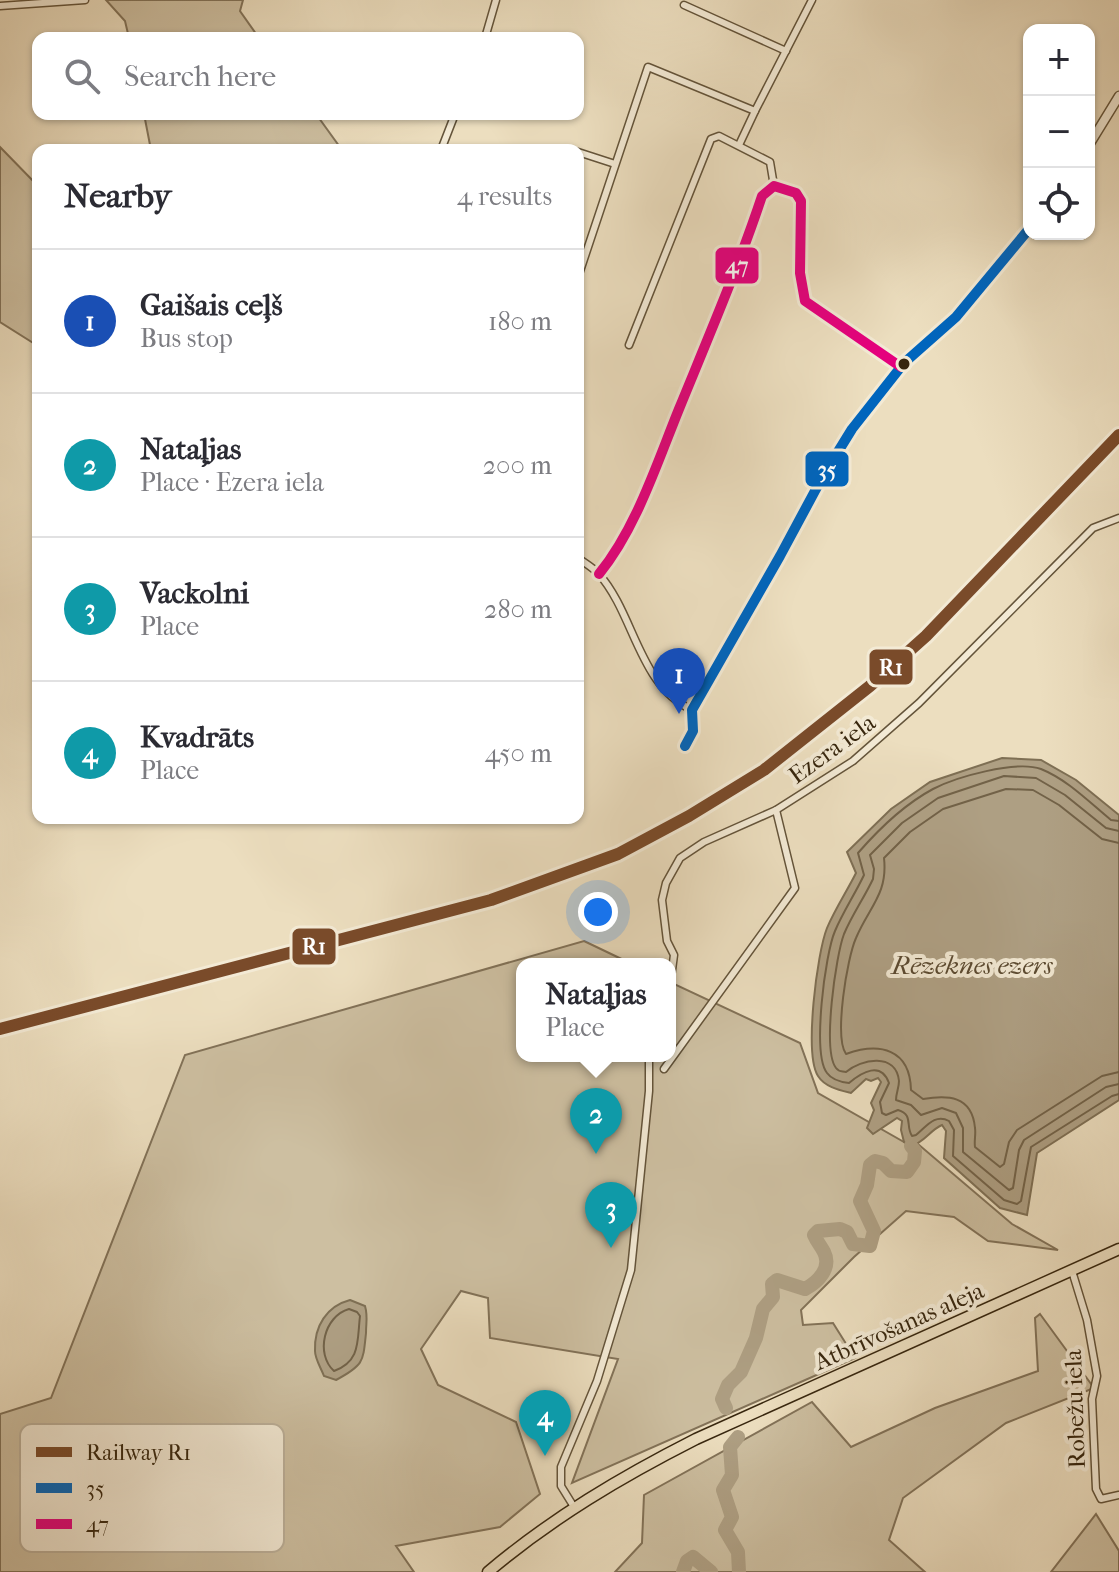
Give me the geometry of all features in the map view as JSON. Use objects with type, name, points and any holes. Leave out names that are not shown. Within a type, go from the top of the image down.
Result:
[{"type":"main road","name":"Atbrīvošanas aleja","points":[[488,1572],[525,1541],[635,1469],[1119,1249]]},
{"type":"street","points":[[0,6],[85,0]]},
{"type":"street","points":[[487,32],[496,0]]},
{"type":"street","points":[[739,145],[812,0]]},
{"type":"street","points":[[684,5],[786,51]]},
{"type":"street","points":[[584,259],[648,67],[755,111]]},
{"type":"street","points":[[1095,135],[1119,96]]},
{"type":"street","points":[[443,144],[453,120]]},
{"type":"street","points":[[629,345],[709,141],[719,136],[770,162],[774,186]]},
{"type":"street","points":[[584,154],[615,164]]},
{"type":"street","points":[[774,186],[796,193],[801,201],[800,273],[805,301],[901,367]]},
{"type":"street","points":[[599,574],[627,530],[717,318],[762,196],[774,186]]},
{"type":"street","points":[[685,746],[693,731],[692,710],[836,453],[901,367],[950,324],[1023,236]]},
{"type":"street","name":"Ezera iela","points":[[674,958],[667,941],[662,900],[672,867],[680,858],[704,842],[776,810],[853,761],[882,737],[1093,528],[1119,518]]},
{"type":"street","points":[[584,563],[599,574],[656,678],[677,701],[692,710]]},
{"type":"street","points":[[676,1052],[795,888],[776,810]]},
{"type":"street","points":[[574,1507],[561,1486],[561,1467],[597,1381],[631,1270],[649,1091],[649,1062]]},
{"type":"street","points":[[664,1069],[669,1062]]},
{"type":"street","name":"Robežu iela","points":[[1072,1271],[1087,1320],[1097,1376],[1092,1399],[1096,1489],[1101,1499],[1119,1495]]},
{"type":"shaded area","points":[[106,0],[243,0],[240,11],[255,32],[128,32],[125,21]]},
{"type":"shaded area","points":[[145,120],[320,120],[338,144],[150,144]]},
{"type":"shaded area","points":[[0,147],[32,180],[32,342],[0,322]]},
{"type":"shaded area","points":[[584,941],[619,958],[524,958]]},
{"type":"shaded area","points":[[516,960],[516,1062],[676,1062],[676,985],[800,1043],[818,1093],[911,1146],[918,1144],[1012,1224],[1058,1250],[988,1241],[954,1217],[906,1211],[801,1310],[803,1325],[833,1323],[855,1358],[572,1483],[618,1359],[490,1338],[488,1298],[461,1291],[421,1349],[438,1385],[516,1422],[540,1494],[500,1527],[396,1546],[414,1572],[0,1572],[0,1414],[51,1398],[185,1055]]},
{"type":"shaded area","points":[[1040,1314],[1094,1388],[1006,1423],[903,1498],[889,1540],[925,1572],[615,1572],[642,1543],[644,1495],[812,1402],[851,1447],[935,1408],[1038,1371],[1035,1318]]},
{"type":"shaded area","points":[[1096,1514],[1119,1551],[1119,1572],[1051,1572]]},
{"type":"water","name":"Rēzeknes ezers","points":[[1002,758],[1041,760],[1076,780],[1119,815],[1119,1100],[1037,1153],[1027,1215],[1000,1208],[944,1158],[946,1131],[942,1125],[911,1146],[904,1142],[902,1121],[897,1118],[873,1134],[867,1128],[874,1110],[871,1103],[881,1082],[878,1078],[871,1081],[866,1079],[851,1093],[828,1085],[818,1076],[812,1047],[816,980],[823,941],[830,921],[856,873],[847,852],[891,809],[930,782]]},
{"type":"water","points":[[350,1300],[365,1306],[364,1350],[357,1366],[336,1380],[324,1376],[316,1357],[315,1342],[320,1325],[329,1312]]},
{"type":"waterway","points":[[726,1408],[722,1399],[728,1385],[741,1372],[756,1338],[763,1309],[773,1297],[772,1284],[777,1280],[805,1289],[815,1283],[826,1264],[824,1252],[814,1235],[818,1231],[840,1229],[847,1232],[853,1244],[870,1246],[874,1231],[860,1201],[867,1185],[870,1165],[875,1161],[883,1163],[891,1171],[907,1172],[914,1162],[915,1151],[911,1146]]},
{"type":"waterway","points":[[738,1437],[730,1447],[732,1475],[723,1490],[732,1517],[725,1530],[738,1552],[739,1572]]},
{"type":"waterway","points":[[683,1572],[687,1561],[693,1557],[711,1572]]},
{"type":"rail line","name":"R1","points":[[0,1029],[491,900],[618,854],[689,816],[764,770],[870,686],[926,636],[1119,435]]},
{"type":"transit line","name":"47","points":[[599,574],[624,537],[645,495],[762,196],[774,186],[796,193],[801,201],[800,273],[805,301],[901,367]]},
{"type":"transit line","name":"35","points":[[685,746],[693,731],[692,710],[852,429],[904,363],[956,317],[1023,236]]},
{"type":"place","name":"Gaišais ceļš","points":[[679,714]]},
{"type":"place","name":"Nataļjas","points":[[596,1154]]},
{"type":"place","name":"Vackolni","points":[[611,1248]]},
{"type":"place","name":"Kvadrāts","points":[[545,1456]]}]
